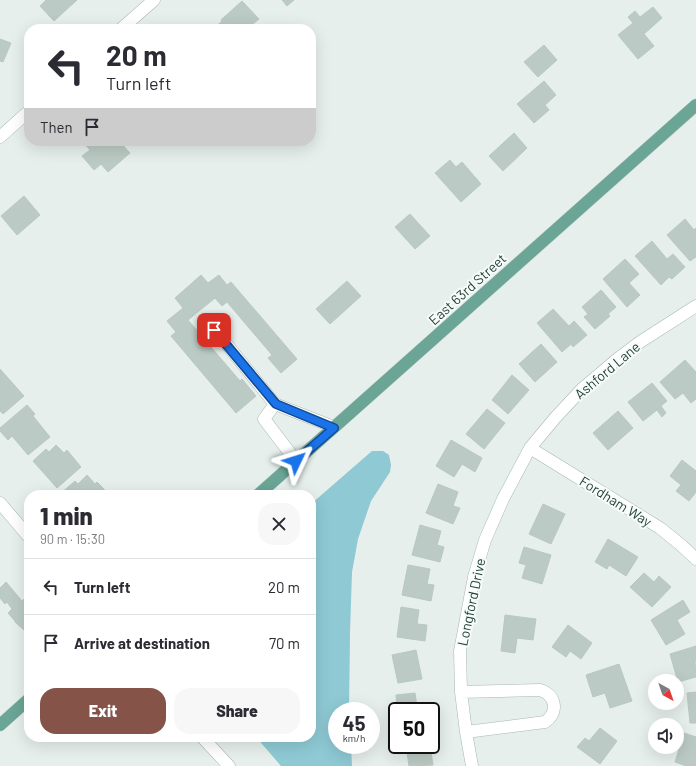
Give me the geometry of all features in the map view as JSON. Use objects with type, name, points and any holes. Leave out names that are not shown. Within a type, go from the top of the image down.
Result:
[{"type":"main road","name":"East 63rd Street","points":[[264,490],[696,105]]},
{"type":"main road","points":[[0,725],[24,703]]},
{"type":"street","points":[[128,24],[154,0]]},
{"type":"street","points":[[0,137],[24,115]]},
{"type":"street","name":"Ashford Lane","points":[[530,448],[597,375],[640,342],[696,306]]},
{"type":"street","points":[[214,330],[276,404],[334,428]]},
{"type":"street","points":[[276,404],[264,419],[296,461]]},
{"type":"street","name":"Fordham Way","points":[[530,448],[660,528],[682,545],[696,559]]},
{"type":"street","name":"Longford Drive","points":[[472,766],[461,692],[460,651],[474,577],[485,540],[495,515],[530,448]]},
{"type":"street","points":[[0,503],[24,531]]},
{"type":"street","points":[[461,692],[540,690],[549,695],[554,704],[552,714],[545,722],[466,732]]},
{"type":"street","points":[[207,742],[229,766]]},
{"type":"water","points":[[372,451],[383,451],[389,455],[391,465],[390,472],[371,501],[358,539],[352,572],[349,702],[328,702],[328,754],[351,754],[352,766],[281,766],[260,742],[316,742],[316,500]]},
{"type":"building","points":[[46,0],[77,0],[54,21],[40,6]]},
{"type":"building","points":[[282,0],[294,0],[287,6]]},
{"type":"building","points":[[242,1],[259,19],[253,24],[219,24],[222,21],[221,20]]},
{"type":"building","points":[[653,7],[662,18],[644,34],[654,46],[638,59],[618,35],[633,23],[628,17],[635,11],[640,17]]},
{"type":"building","points":[[0,39],[11,43],[3,62],[0,61]]},
{"type":"building","points":[[544,45],[557,60],[538,77],[524,62]]},
{"type":"building","points":[[544,81],[556,95],[545,105],[549,110],[534,123],[517,104]]},
{"type":"building","points":[[514,133],[527,148],[503,171],[489,156]]},
{"type":"building","points":[[86,146],[124,146],[130,153],[108,172],[101,164],[94,170],[82,156],[90,150]]},
{"type":"building","points":[[450,160],[456,167],[462,162],[481,184],[461,202],[435,173]]},
{"type":"building","points":[[24,196],[40,215],[17,235],[1,216]]},
{"type":"building","points":[[410,214],[430,236],[415,249],[395,227]]},
{"type":"building","points":[[685,219],[694,230],[696,228],[696,257],[690,261],[667,235]]},
{"type":"building","points":[[652,241],[667,259],[673,254],[685,267],[672,279],[669,277],[661,285],[635,256]]},
{"type":"building","points":[[625,259],[639,274],[629,283],[640,295],[627,307],[603,279]]},
{"type":"building","points":[[201,275],[208,283],[219,275],[227,285],[231,282],[297,359],[281,373],[268,358],[272,355],[227,302],[222,306],[215,298],[188,320],[240,381],[242,379],[256,396],[236,413],[171,336],[176,332],[167,321],[183,308],[175,298]]},
{"type":"building","points":[[347,281],[361,296],[330,324],[316,309]]},
{"type":"building","points":[[601,290],[616,307],[608,314],[610,316],[595,329],[584,317],[588,314],[582,307]]},
{"type":"building","points":[[553,309],[569,326],[574,321],[587,335],[573,347],[571,344],[562,352],[537,323]]},
{"type":"building","points":[[541,344],[557,362],[535,382],[519,364]]},
{"type":"building","points":[[685,360],[696,372],[696,399],[691,403],[683,393],[675,399],[660,382]]},
{"type":"building","points":[[0,369],[24,396],[3,414],[0,411]]},
{"type":"building","points":[[512,375],[529,390],[508,414],[492,400]]},
{"type":"building","points":[[652,383],[667,401],[661,406],[666,413],[662,417],[657,410],[643,421],[628,402]]},
{"type":"building","points":[[27,405],[35,414],[33,416],[50,437],[28,455],[12,436],[8,440],[0,431],[0,428]]},
{"type":"building","points":[[487,409],[505,423],[484,449],[466,434]]},
{"type":"building","points":[[618,411],[633,428],[608,450],[593,433]]},
{"type":"building","points":[[451,440],[482,458],[475,472],[462,464],[454,477],[436,466]]},
{"type":"building","points":[[56,445],[64,453],[67,450],[81,467],[57,488],[33,461],[46,449],[49,452]]},
{"type":"building","points":[[682,460],[696,471],[696,492],[689,501],[676,491],[681,485],[670,476]]},
{"type":"building","points":[[87,475],[95,484],[97,482],[104,490],[65,490],[75,481],[78,484]]},
{"type":"building","points":[[438,484],[458,492],[453,506],[460,508],[453,524],[426,513]]},
{"type":"building","points":[[543,504],[565,514],[551,544],[529,534]]},
{"type":"building","points":[[420,525],[441,531],[437,545],[444,547],[440,562],[412,555]]},
{"type":"building","points":[[608,539],[638,557],[626,576],[609,565],[607,569],[595,562]]},
{"type":"building","points":[[524,547],[551,555],[542,584],[522,578],[526,565],[519,563]]},
{"type":"building","points":[[408,565],[430,569],[427,584],[434,585],[431,601],[402,595]]},
{"type":"building","points":[[644,573],[654,582],[659,576],[671,587],[652,607],[630,587]]},
{"type":"building","points":[[6,582],[22,601],[24,599],[24,630],[8,613],[12,609],[7,602],[5,604],[0,598],[0,588]]},
{"type":"building","points":[[683,600],[690,612],[677,620],[685,634],[666,645],[651,620]]},
{"type":"building","points":[[401,607],[419,610],[417,624],[427,625],[425,641],[397,637]]},
{"type":"building","points":[[505,615],[536,619],[533,640],[517,638],[515,653],[501,651]]},
{"type":"building","points":[[568,625],[592,643],[581,659],[570,651],[566,657],[552,647]]},
{"type":"building","points":[[696,646],[696,677],[684,680],[684,674],[676,674],[670,654]]},
{"type":"building","points":[[416,650],[422,679],[398,683],[392,655]]},
{"type":"building","points":[[619,664],[632,701],[610,708],[605,693],[593,697],[586,675]]},
{"type":"building","points":[[696,692],[696,723],[690,723],[687,693]]},
{"type":"building","points":[[415,693],[416,702],[396,702],[396,695]]},
{"type":"building","points":[[600,728],[617,741],[600,764],[577,747],[585,738],[589,741]]},
{"type":"building","points":[[684,733],[696,737],[696,766],[686,766],[675,762],[677,754],[684,754]]},
{"type":"building","points":[[407,754],[431,754],[433,765],[409,766]]},
{"type":"route","points":[[214,330],[276,404],[334,428],[296,461]]}]
